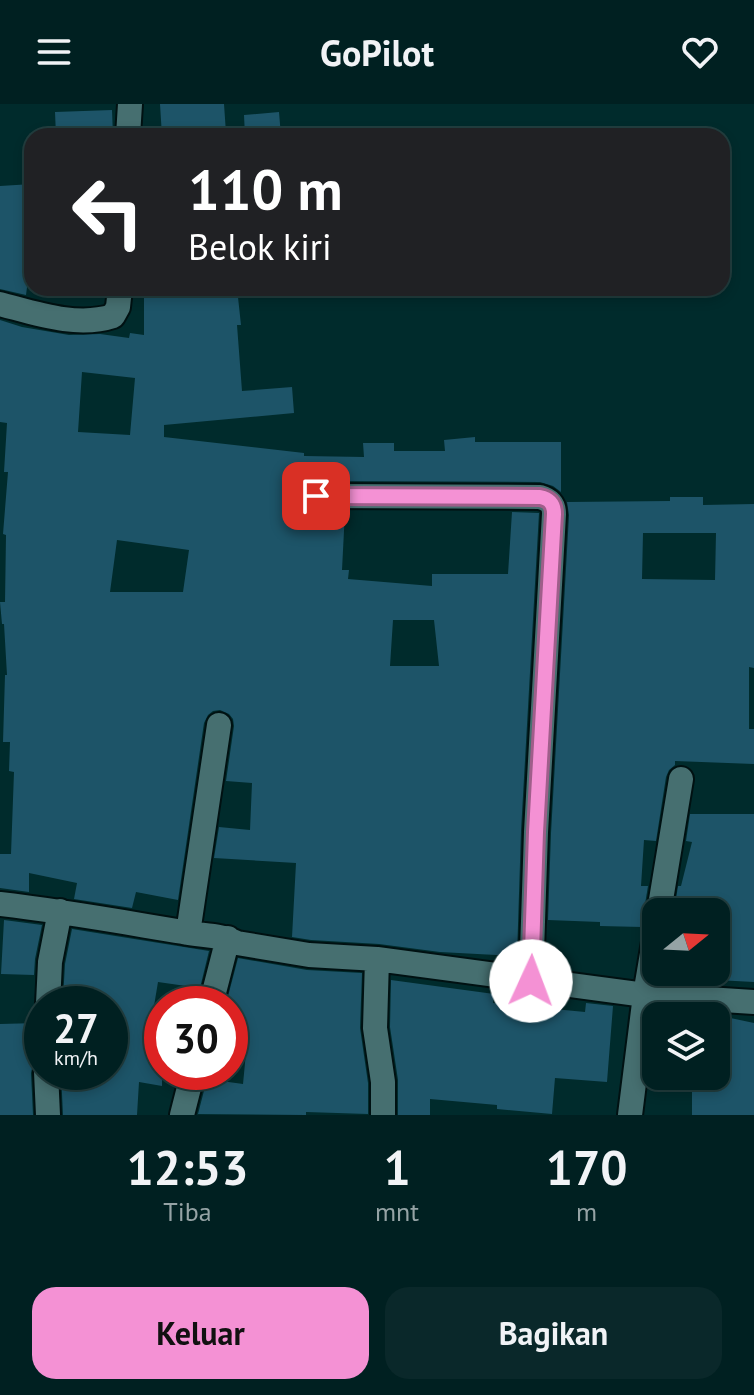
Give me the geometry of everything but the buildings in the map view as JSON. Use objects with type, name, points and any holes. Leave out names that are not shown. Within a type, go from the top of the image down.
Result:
[{"type":"street","points":[[128,128],[130,104]]},
{"type":"street","points":[[0,304],[60,318],[102,320],[113,316],[119,296]]},
{"type":"street","points":[[316,496],[540,497],[550,500],[552,504],[554,514],[531,981]]},
{"type":"street","points":[[188,933],[219,725]]},
{"type":"street","points":[[661,898],[681,779]]},
{"type":"street","points":[[0,904],[228,938],[237,943],[309,955],[377,959],[645,995],[754,1002]]},
{"type":"street","points":[[49,986],[60,911]]},
{"type":"street","points":[[216,986],[228,938]]},
{"type":"street","points":[[377,959],[375,1028],[383,1082],[383,1115]]},
{"type":"street","points":[[630,1115],[647,986]]},
{"type":"street","points":[[47,1090],[48,1115]]},
{"type":"street","points":[[182,1115],[188,1090]]},
{"type":"route","points":[[316,496],[540,497],[550,500],[552,504],[554,514],[543,678],[531,981]]}]
